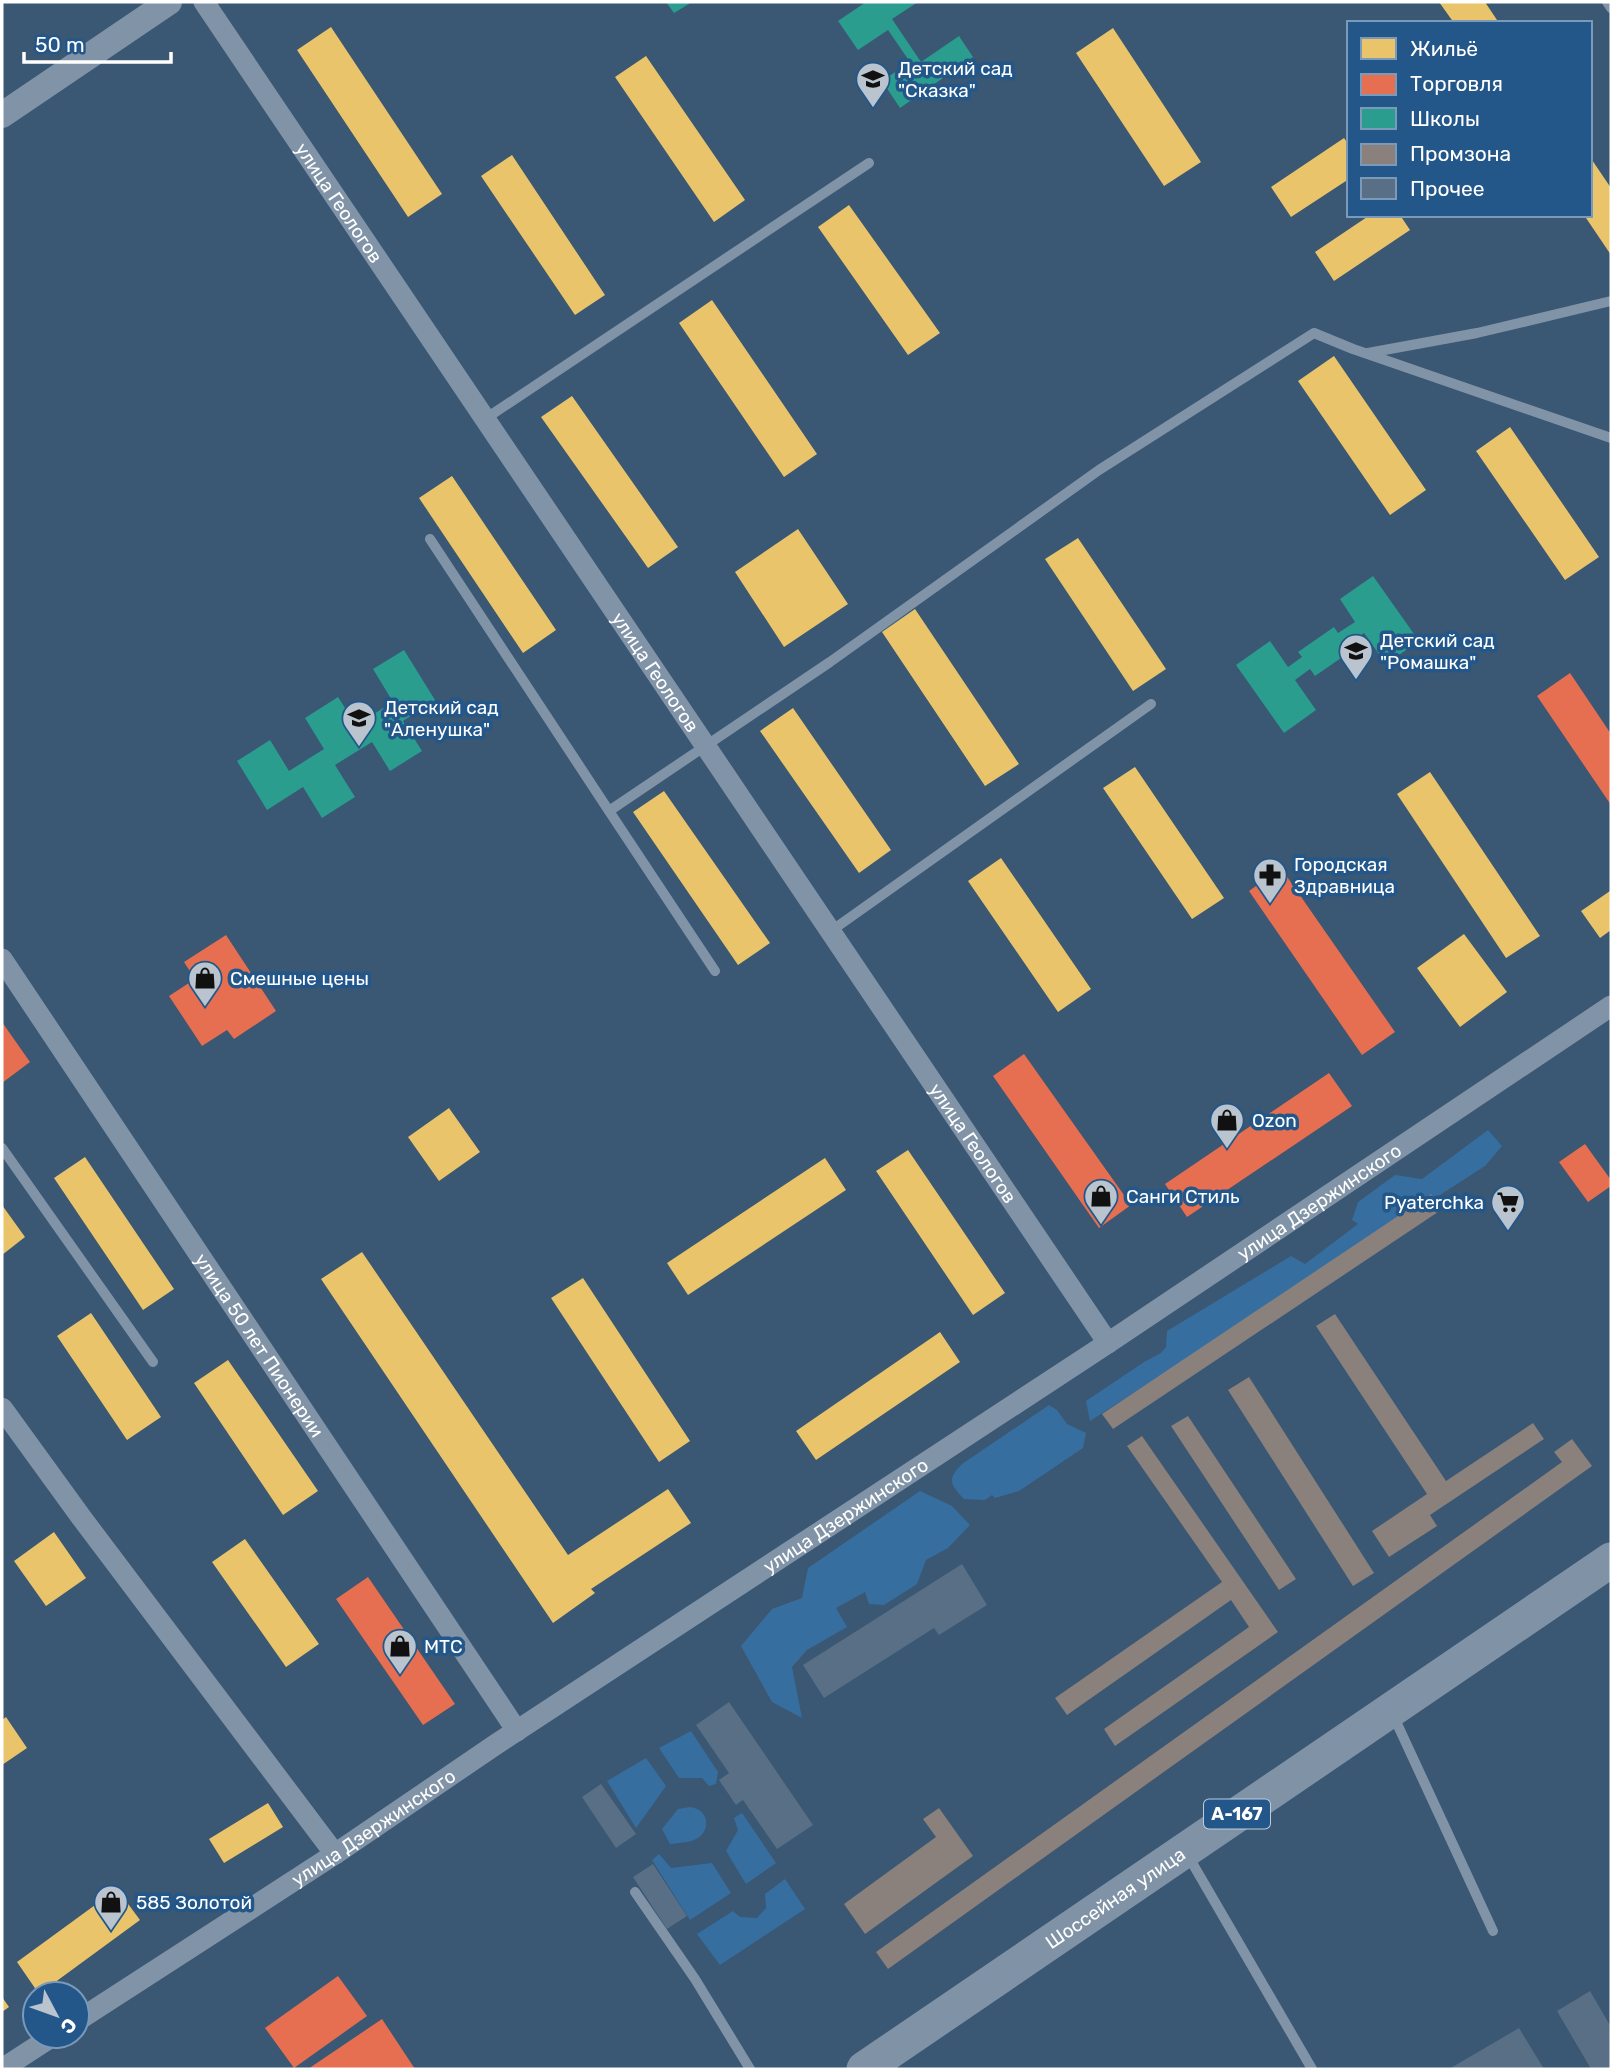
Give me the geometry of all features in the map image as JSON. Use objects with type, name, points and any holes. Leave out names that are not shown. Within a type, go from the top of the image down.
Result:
[{"type":"highway","name":"Шоссейная улица","points":[[864,2069],[1611,1560]]},
{"type":"street","points":[[2,115],[169,2]]},
{"type":"street","name":"улица Геологов","points":[[204,2],[1108,1343]]},
{"type":"street","name":"улица 50 лет Пионерии","points":[[2,959],[517,1731]]},
{"type":"street","name":"улица Дзержинского","points":[[91,2012],[335,1854],[517,1731],[1108,1343],[1611,1006]]},
{"type":"street","points":[[2,1408],[335,1854]]},
{"type":"street","points":[[2,2069],[31,2050]]},
{"type":"lane","points":[[1607,2],[1611,8]]},
{"type":"lane","points":[[485,419],[869,163]]},
{"type":"lane","points":[[1364,353],[1477,333],[1611,301]]},
{"type":"lane","points":[[609,811],[830,662],[1099,470],[1314,333],[1364,353],[1611,438]]},
{"type":"lane","points":[[430,539],[715,971]]},
{"type":"lane","points":[[831,931],[1151,704]]},
{"type":"lane","points":[[2,1148],[153,1362]]},
{"type":"lane","points":[[1390,1709],[1493,1931]]},
{"type":"lane","points":[[1185,1850],[1312,2069]]},
{"type":"lane","points":[[635,1892],[695,1979],[750,2069]]},
{"type":"shaded area","points":[[1488,1130],[1502,1146],[1485,1166],[1090,1421],[1086,1401],[1161,1353],[1166,1347],[1167,1331],[1291,1256],[1305,1264],[1358,1224],[1352,1220],[1358,1202],[1395,1175],[1422,1179]]},
{"type":"shaded area","points":[[1049,1405],[1057,1410],[1067,1424],[1086,1433],[1083,1448],[1019,1491],[995,1498],[992,1495],[985,1500],[964,1499],[952,1482],[954,1474],[962,1464]]},
{"type":"shaded area","points":[[920,1491],[952,1506],[970,1525],[948,1548],[926,1560],[917,1584],[884,1605],[869,1604],[865,1592],[836,1608],[847,1627],[807,1650],[792,1667],[802,1718],[772,1702],[741,1646],[772,1609],[802,1598],[808,1568]]},
{"type":"shaded area","points":[[691,1731],[718,1772],[716,1784],[709,1786],[702,1778],[679,1778],[659,1748]]},
{"type":"shaded area","points":[[646,1758],[666,1786],[636,1828],[607,1781]]},
{"type":"shaded area","points":[[690,1807],[705,1816],[704,1832],[691,1841],[670,1844],[662,1829],[678,1809]]},
{"type":"shaded area","points":[[742,1813],[776,1863],[746,1884],[726,1851],[738,1830],[734,1818]]},
{"type":"shaded area","points":[[659,1854],[671,1868],[712,1863],[731,1893],[690,1920],[652,1860]]},
{"type":"shaded area","points":[[785,1879],[805,1909],[720,1965],[697,1934],[733,1911],[740,1917],[757,1918],[766,1908],[765,1894]]},
{"type":"building: Жильё","points":[[1439,2],[1485,2],[1498,21],[1453,21]]},
{"type":"building: Жильё","points":[[331,27],[442,194],[408,217],[297,50]]},
{"type":"building: Жильё","points":[[1113,28],[1201,162],[1164,186],[1076,53]]},
{"type":"building: Жильё","points":[[646,56],[745,200],[714,222],[615,77]]},
{"type":"building: Жильё","points":[[1344,138],[1347,142],[1347,180],[1291,217],[1271,187]]},
{"type":"building: Жильё","points":[[512,155],[605,295],[575,315],[481,176]]},
{"type":"building: Жильё","points":[[1592,160],[1611,188],[1611,255],[1585,217],[1592,217]]},
{"type":"building: Жильё","points":[[849,205],[940,333],[908,355],[818,227]]},
{"type":"building: Жильё","points":[[1367,217],[1401,217],[1410,230],[1334,281],[1315,252]]},
{"type":"building: Жильё","points":[[712,300],[817,454],[784,477],[679,323]]},
{"type":"building: Жильё","points":[[1334,356],[1426,490],[1390,515],[1298,381]]},
{"type":"building: Жильё","points":[[572,396],[678,547],[648,568],[541,417]]},
{"type":"building: Жильё","points":[[1510,427],[1599,557],[1565,580],[1476,451]]},
{"type":"building: Жильё","points":[[452,476],[556,630],[523,653],[419,498]]},
{"type":"building: Жильё","points":[[798,529],[848,604],[784,647],[735,572]]},
{"type":"building: Жильё","points":[[1078,538],[1166,669],[1133,691],[1045,559]]},
{"type":"building: Жильё","points":[[915,609],[1019,764],[985,786],[882,632]]},
{"type":"building: Жильё","points":[[793,708],[891,850],[859,873],[760,731]]},
{"type":"building: Жильё","points":[[1135,767],[1224,898],[1192,919],[1103,788]]},
{"type":"building: Жильё","points":[[1430,772],[1540,936],[1506,958],[1397,794]]},
{"type":"building: Жильё","points":[[664,791],[770,943],[738,965],[633,812]]},
{"type":"building: Жильё","points":[[1001,858],[1091,989],[1058,1012],[968,881]]},
{"type":"building: Жильё","points":[[1610,891],[1611,930],[1600,938],[1581,911]]},
{"type":"building: Жильё","points":[[1464,934],[1507,992],[1460,1027],[1417,968]]},
{"type":"building: Жильё","points":[[449,1108],[480,1152],[439,1181],[408,1137]]},
{"type":"building: Жильё","points":[[908,1150],[1005,1293],[973,1315],[876,1171]]},
{"type":"building: Жильё","points":[[85,1157],[174,1289],[143,1310],[54,1178]]},
{"type":"building: Жильё","points":[[825,1158],[846,1190],[688,1295],[667,1263]]},
{"type":"building: Жильё","points":[[2,1205],[25,1237],[2,1255]]},
{"type":"building: Жильё","points":[[362,1252],[568,1555],[668,1489],[691,1523],[591,1589],[595,1593],[553,1623],[321,1279]]},
{"type":"building: Жильё","points":[[583,1278],[690,1441],[659,1462],[551,1298]]},
{"type":"building: Жильё","points":[[91,1313],[161,1417],[127,1440],[57,1336]]},
{"type":"building: Жильё","points":[[940,1332],[960,1362],[816,1460],[796,1431]]},
{"type":"building: Жильё","points":[[228,1360],[318,1491],[283,1515],[194,1383]]},
{"type":"building: Жильё","points":[[54,1532],[86,1578],[46,1606],[14,1561]]},
{"type":"building: Жильё","points":[[245,1539],[319,1644],[286,1667],[212,1562]]},
{"type":"building: Жильё","points":[[6,1717],[27,1748],[2,1765],[2,1720]]},
{"type":"building: Жильё","points":[[268,1803],[283,1827],[224,1863],[209,1839]]},
{"type":"building: Жильё","points":[[117,1889],[140,1920],[58,1980],[29,1980],[17,1962]]},
{"type":"building: Жильё","points":[[2,1997],[9,2007],[2,2012]]},
{"type":"building: Торговля","points":[[1570,673],[1611,734],[1611,805],[1537,696]]},
{"type":"building: Торговля","points":[[1281,868],[1395,1032],[1362,1055],[1249,891]]},
{"type":"building: Торговля","points":[[226,935],[276,1011],[234,1039],[227,1030],[202,1046],[169,996],[195,979],[184,962]]},
{"type":"building: Торговля","points":[[2,1022],[30,1062],[2,1083]]},
{"type":"building: Торговля","points":[[1024,1054],[1131,1205],[1099,1228],[993,1076]]},
{"type":"building: Торговля","points":[[1329,1073],[1352,1106],[1187,1217],[1165,1184]]},
{"type":"building: Торговля","points":[[1585,1144],[1611,1180],[1611,1186],[1588,1202],[1559,1162]]},
{"type":"building: Торговля","points":[[368,1577],[455,1704],[423,1725],[336,1599]]},
{"type":"building: Торговля","points":[[338,1976],[367,2016],[294,2068],[265,2028]]},
{"type":"building: Торговля","points":[[382,2019],[415,2069],[308,2069]]},
{"type":"building: Школы","points":[[666,2],[692,2],[674,13]]},
{"type":"building: Школы","points":[[866,2],[918,2],[892,19],[921,62],[959,36],[973,57],[900,108],[882,81],[910,62],[888,30],[858,50],[838,21]]},
{"type":"building: Школы","points":[[1373,576],[1419,641],[1386,664],[1364,633],[1350,643],[1354,649],[1315,676],[1310,669],[1295,680],[1316,710],[1284,733],[1236,665],[1270,641],[1288,667],[1302,657],[1298,652],[1334,627],[1338,633],[1355,622],[1340,599]]},
{"type":"building: Школы","points":[[404,650],[435,700],[403,721],[422,751],[390,771],[372,742],[335,765],[355,797],[322,818],[303,787],[267,810],[237,761],[270,740],[289,771],[324,749],[305,718],[338,697],[356,725],[393,702],[373,669]]},
{"type":"building: Промзона","points":[[1431,1194],[1441,1210],[1113,1429],[1102,1414]]},
{"type":"building: Промзона","points":[[1335,1314],[1446,1481],[1533,1423],[1544,1439],[1430,1515],[1437,1526],[1389,1557],[1372,1531],[1427,1494],[1316,1326]]},
{"type":"building: Промзона","points":[[1249,1377],[1374,1573],[1353,1586],[1228,1390]]},
{"type":"building: Промзона","points":[[1188,1416],[1296,1579],[1279,1590],[1171,1426]]},
{"type":"building: Промзона","points":[[1142,1436],[1278,1632],[1115,1746],[1104,1729],[1249,1627],[1231,1600],[1067,1715],[1055,1698],[1222,1582],[1127,1446]]},
{"type":"building: Промзона","points":[[1572,1439],[1592,1466],[888,1969],[876,1952],[1562,1462],[1554,1452]]},
{"type":"building: Промзона","points":[[939,1808],[973,1856],[865,1934],[844,1904],[936,1837],[923,1819]]},
{"type":"building: Прочее","points":[[962,1564],[987,1605],[939,1635],[934,1628],[824,1698],[803,1665]]},
{"type":"building: Прочее","points":[[729,1702],[813,1825],[777,1849],[743,1800],[736,1805],[719,1780],[729,1773],[696,1725]]},
{"type":"building: Прочее","points":[[601,1784],[636,1834],[616,1848],[582,1797]]},
{"type":"building: Прочее","points":[[653,1864],[687,1916],[667,1929],[633,1877]]},
{"type":"building: Прочее","points":[[1590,1991],[1611,2027],[1611,2069],[1591,2069],[1557,2011]]},
{"type":"building: Прочее","points":[[1519,2028],[1544,2069],[1449,2069]]},
{"type":"place","name":"Детский сад \"Сказка\"","points":[[873,109]]},
{"type":"place","name":"Детский сад \"Ромашка\"","points":[[1356,681]]},
{"type":"place","name":"Детский сад \"Аленушка\"","points":[[359,748]]},
{"type":"place","name":"Городская Здравница","points":[[1270,905]]},
{"type":"place","name":"Смешные цены","points":[[205,1008]]},
{"type":"place","name":"Ozon","points":[[1227,1150]]},
{"type":"place","name":"Санги Стиль","points":[[1101,1226]]},
{"type":"place","name":"Pyaterchka","points":[[1508,1232]]},
{"type":"place","name":"МТС","points":[[400,1676]]},
{"type":"place","name":"585 Золотой","points":[[111,1932]]}]
